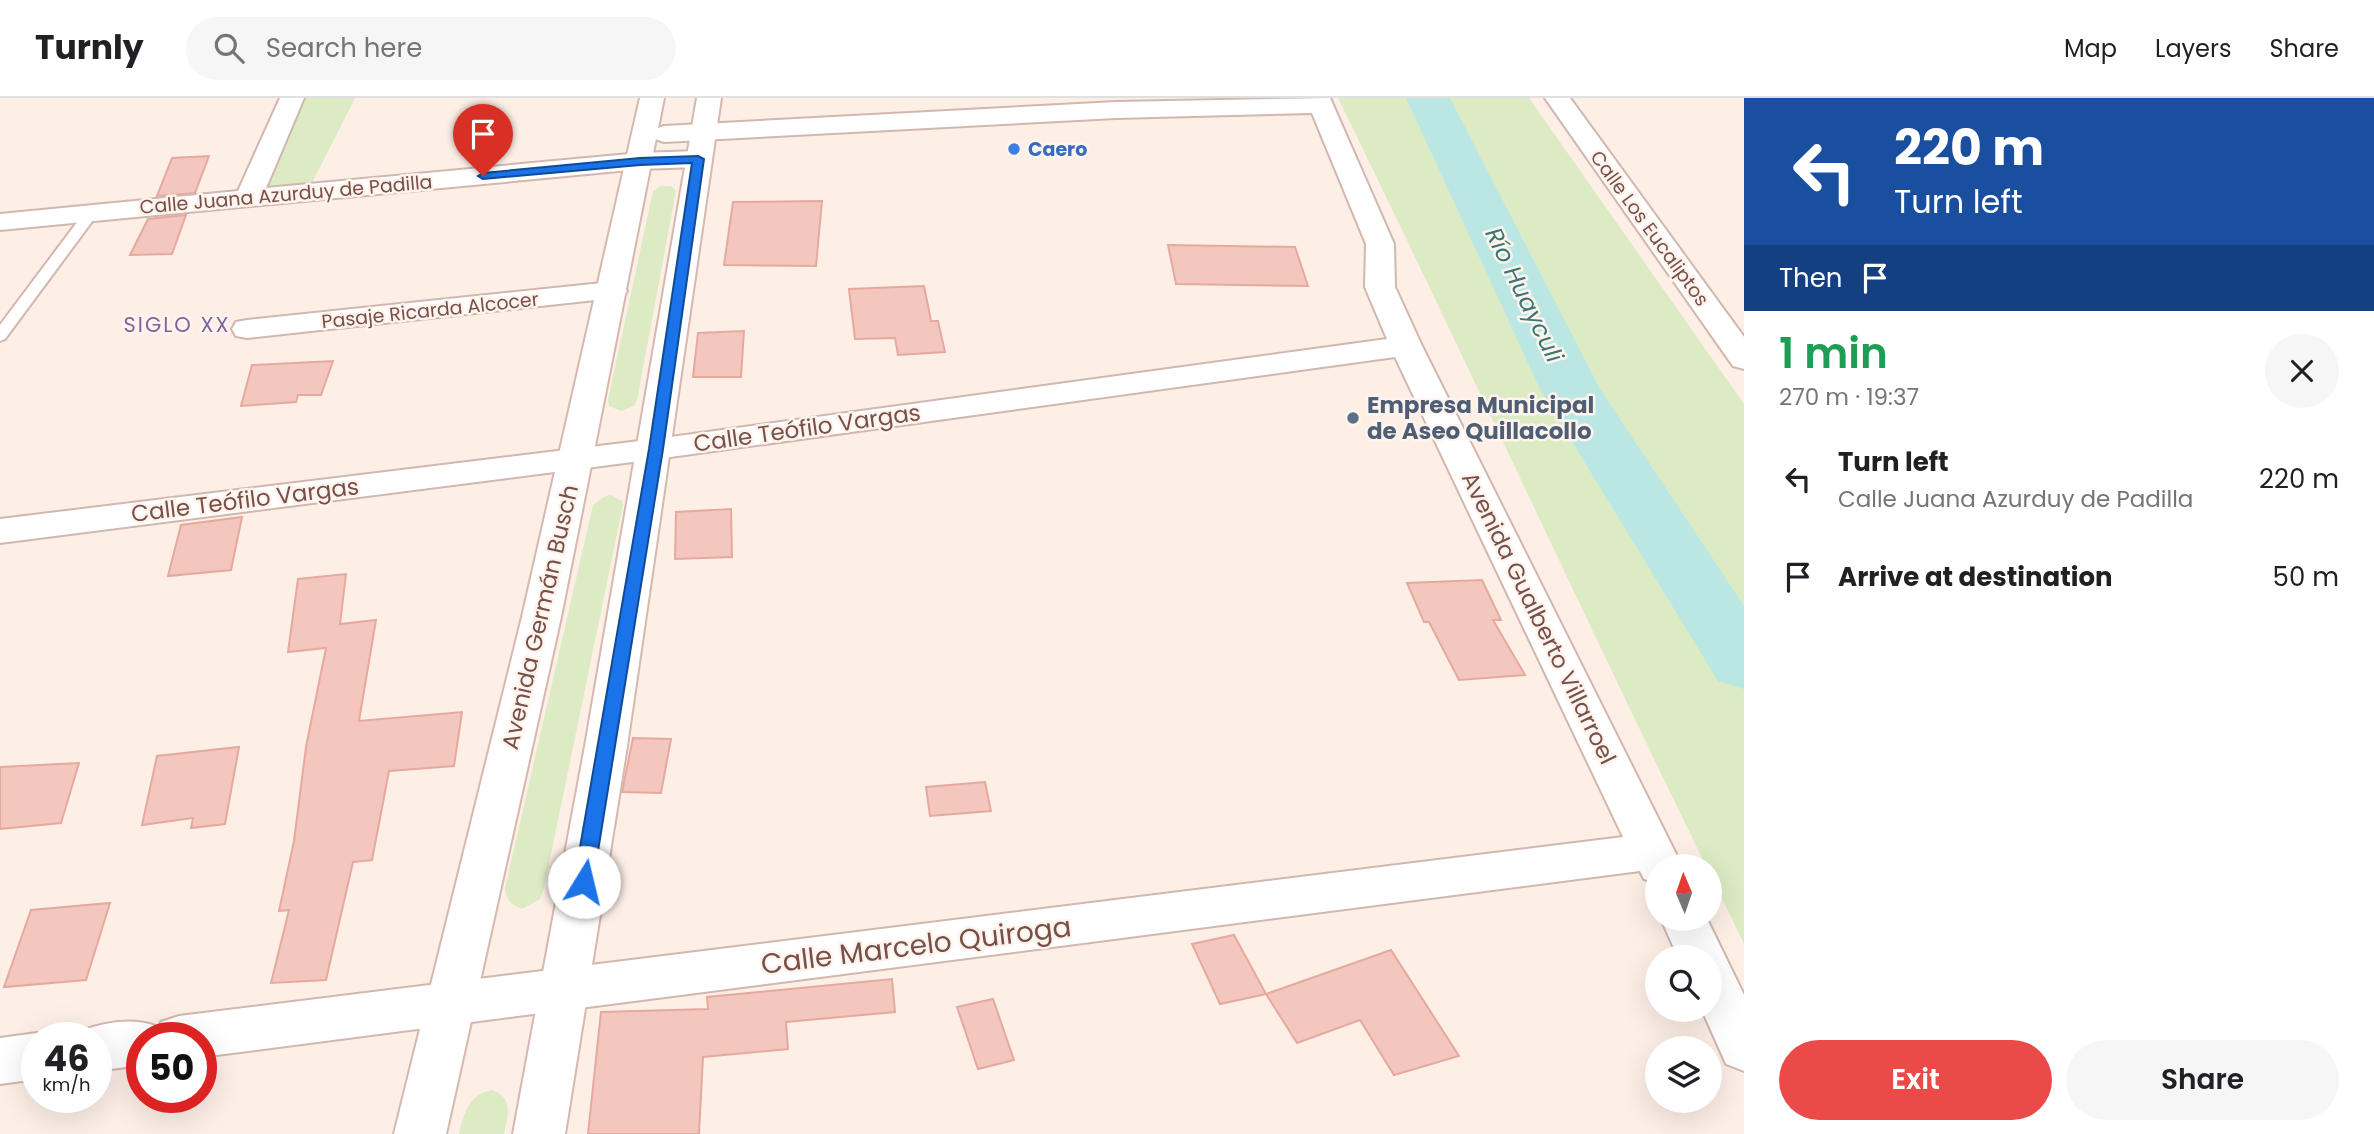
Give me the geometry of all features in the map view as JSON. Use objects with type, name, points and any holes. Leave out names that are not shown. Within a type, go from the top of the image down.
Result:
[{"type":"street","points":[[249,197],[292,98]]},
{"type":"street","name":"Avenida Germán Busch","points":[[420,1134],[453,1003],[576,458],[652,98]]},
{"type":"street","name":"Calle Los Eucaliptos","points":[[1557,98],[1744,359]]},
{"type":"street","name":"Calle Juana Azurduy de Padilla","points":[[0,222],[249,197],[642,148],[704,130],[1113,104],[1319,101]]},
{"type":"street","name":"Avenida Gualberto Villarroel","points":[[1319,101],[1380,244],[1380,287],[1406,346],[1655,854]]},
{"type":"street","points":[[539,1134],[566,990],[656,449],[704,130]]},
{"type":"street","name":"Pasaje Ricarda Alcocer","points":[[247,329],[612,291]]},
{"type":"street","name":"Calle Teófilo Vargas","points":[[0,531],[656,449],[1406,346]]},
{"type":"street","name":"Calle Marcelo Quiroga","points":[[217,1033],[1645,860]]},
{"type":"street","points":[[1722,1000],[1744,1048]]},
{"type":"street","points":[[0,1061],[21,1058]]},
{"type":"lane","points":[[0,336],[92,212]]},
{"type":"green space","points":[[300,98],[355,98],[312,183],[269,186],[262,183]]},
{"type":"green space","points":[[1338,98],[1529,98],[1744,404],[1744,944],[1722,899],[1722,854],[1700,854]]},
{"type":"green space","points":[[661,186],[671,186],[676,191],[637,400],[634,406],[621,411],[609,406],[608,400],[653,191]]},
{"type":"green space","points":[[611,495],[622,501],[623,505],[544,888],[540,899],[522,909],[509,901],[505,888],[593,505]]},
{"type":"green space","points":[[492,1090],[507,1102],[508,1114],[504,1134],[459,1134],[473,1100]]},
{"type":"building","points":[[209,156],[195,193],[157,196],[172,158]]},
{"type":"building","points":[[822,201],[816,266],[724,265],[733,202]]},
{"type":"building","points":[[186,215],[172,254],[130,255],[148,219]]},
{"type":"building","points":[[1168,245],[1295,247],[1308,286],[1176,284]]},
{"type":"building","points":[[924,286],[931,321],[938,321],[945,352],[898,355],[895,338],[855,339],[849,289]]},
{"type":"building","points":[[744,331],[741,377],[693,377],[698,333]]},
{"type":"building","points":[[333,361],[321,395],[298,395],[296,402],[241,406],[252,365]]},
{"type":"building","points":[[731,509],[732,557],[675,559],[676,512]]},
{"type":"building","points":[[242,517],[231,570],[168,576],[181,525]]},
{"type":"building","points":[[346,574],[340,624],[376,620],[359,721],[462,712],[454,766],[389,771],[372,860],[353,862],[326,980],[271,983],[289,910],[279,911],[294,841],[306,747],[326,648],[288,652],[298,579]]},
{"type":"building","points":[[1482,580],[1501,620],[1493,620],[1525,675],[1459,680],[1429,622],[1424,622],[1407,583]]},
{"type":"building","points":[[633,738],[671,739],[661,793],[622,792]]},
{"type":"building","points":[[239,747],[225,824],[191,828],[193,818],[142,825],[157,756]]},
{"type":"building","points":[[79,763],[61,823],[0,829],[0,767]]},
{"type":"building","points":[[985,782],[991,811],[930,816],[926,787]]},
{"type":"building","points":[[110,903],[86,980],[4,987],[31,910]]},
{"type":"building","points":[[1234,935],[1266,994],[1220,1004],[1192,944]]},
{"type":"building","points":[[1391,950],[1459,1056],[1394,1075],[1360,1020],[1297,1043],[1266,994]]},
{"type":"building","points":[[892,979],[895,1012],[786,1022],[788,1049],[703,1057],[699,1134],[588,1134],[601,1012],[708,1009],[707,997]]},
{"type":"building","points":[[993,999],[1014,1060],[978,1069],[957,1007]]},
{"type":"waterway","name":"Río Huayculi","points":[[1428,98],[1570,389],[1744,663]]},
{"type":"place","name":"Caero","points":[[1014,149]]},
{"type":"place","name":"Empresa Municipal de Aseo Quillacollo","points":[[1353,418]]},
{"type":"district","name":"SIGLO XX","points":[[177,325]]},
{"type":"route","points":[[483,176],[698,159],[656,449],[584,882]]}]
